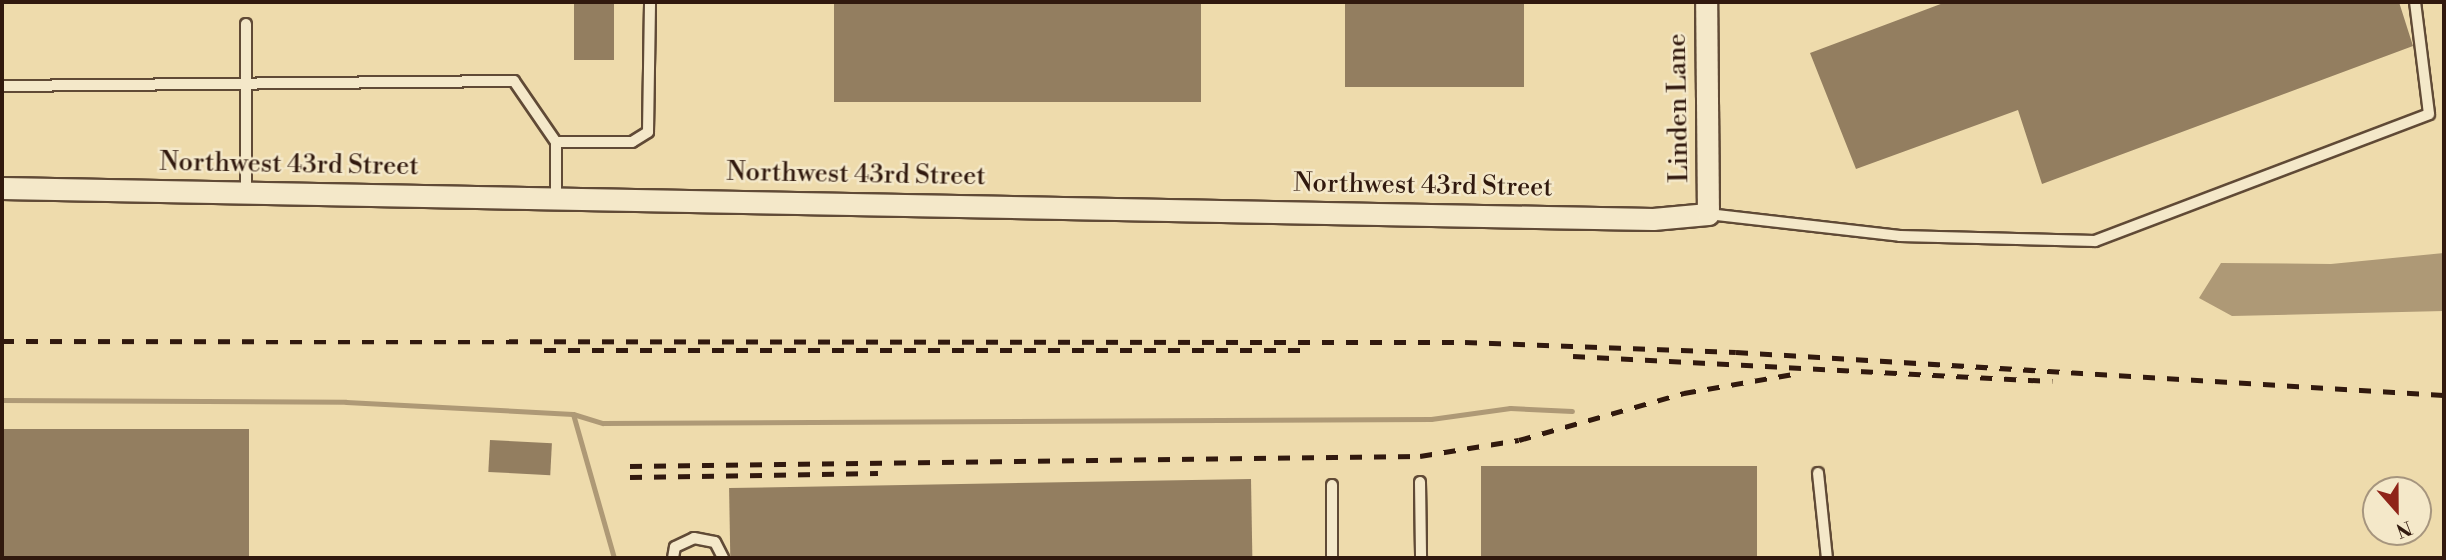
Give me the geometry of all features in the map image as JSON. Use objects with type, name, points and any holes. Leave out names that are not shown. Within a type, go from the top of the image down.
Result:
[{"type":"street","name":"Linden Lane","points":[[1706,2],[1708,214]]},
{"type":"street","name":"Northwest 43rd Street","points":[[2,188],[1640,218],[1708,214]]},
{"type":"lane","points":[[556,142],[632,142],[648,132],[650,2]]},
{"type":"lane","points":[[1708,214],[1900,236],[2095,240],[2429,114],[2415,2]]},
{"type":"lane","points":[[246,24],[246,192]]},
{"type":"lane","points":[[2,86],[244,86],[514,81],[556,142],[556,198]]},
{"type":"lane","points":[[1818,472],[1827,558]]},
{"type":"lane","points":[[1420,482],[1421,558]]},
{"type":"lane","points":[[1332,485],[1332,558]]},
{"type":"lane","points":[[673,558],[675,547],[694,538],[716,542],[723,558]]},
{"type":"shaded area","points":[[2444,253],[2444,311],[2232,316],[2199,298],[2221,263],[2331,264]]},
{"type":"building","points":[[574,2],[614,2],[614,60],[574,60]]},
{"type":"building","points":[[834,2],[1201,2],[1201,102],[834,102]]},
{"type":"building","points":[[1345,2],[1524,2],[1524,87],[1345,87]]},
{"type":"building","points":[[1946,2],[2399,2],[2413,46],[2042,184],[2018,110],[1856,169],[1810,53]]},
{"type":"building","points":[[2,429],[249,429],[249,558],[2,558]]},
{"type":"building","points":[[490,440],[552,443],[550,475],[488,472]]},
{"type":"building","points":[[1481,466],[1757,466],[1757,558],[1481,558]]},
{"type":"building","points":[[1251,479],[1252,558],[730,558],[729,488]]},
{"type":"waterway","points":[[2,400],[346,402],[573,414],[603,423],[1431,419],[1510,408],[1572,411]]},
{"type":"waterway","points":[[573,414],[614,558]]},
{"type":"railway","points":[[2,341],[1465,342],[1736,352],[2444,395]]},
{"type":"railway","points":[[544,350],[1304,350]]},
{"type":"railway","points":[[1573,356],[2052,381]]},
{"type":"railway","points":[[630,466],[1420,456],[1519,440],[1684,393],[1793,374]]},
{"type":"railway","points":[[630,477],[878,473]]}]
